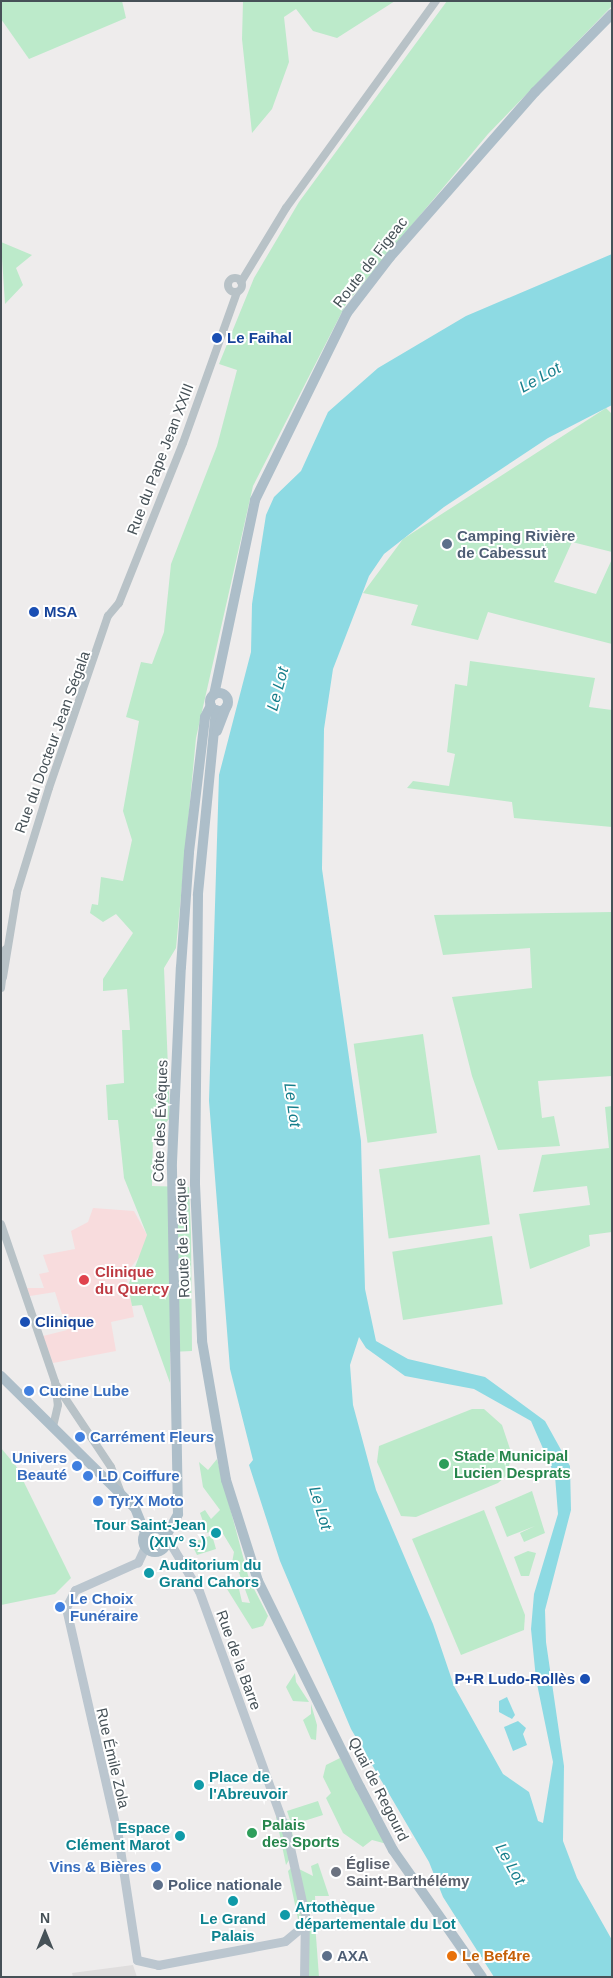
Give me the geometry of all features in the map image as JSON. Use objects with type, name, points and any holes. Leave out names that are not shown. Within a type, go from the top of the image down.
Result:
[{"type":"main road","name":"Route de Figeac","points":[[216,701],[255,500],[347,313],[390,257],[535,92],[612,14]]},
{"type":"main road","name":"Route de Laroque","points":[[207,774],[226,707],[216,701],[207,774],[198,895],[195,1184],[202,1341],[237,1527],[258,1581],[308,1683]]},
{"type":"main road","name":"Côte des Évêques","points":[[166,1537],[178,1514],[172,1162],[180,967],[190,844],[205,717],[216,701]]},
{"type":"main road","points":[[1,1376],[135,1508],[158,1528],[166,1537],[157,1551],[145,1547],[145,1533],[135,1508]]},
{"type":"main road","points":[[145,1533],[158,1528]]},
{"type":"main road","name":"Rue de la Barre","points":[[166,1537],[199,1591],[274,1797],[292,1857],[304,1925],[304,1977]]},
{"type":"main road","name":"Rue Émile Zola","points":[[145,1547],[138,1562],[72,1592],[66,1620],[118,1836],[137,1960],[158,1965],[285,1941]]},
{"type":"main road","name":"Quai de Regourd","points":[[308,1683],[394,1850],[482,1977]]},
{"type":"main road","points":[[304,1925],[285,1941],[296,1946],[304,1964]]},
{"type":"street","points":[[234,291],[239,280],[357,109],[436,1]]},
{"type":"street","points":[[234,291],[228,282],[239,280]]},
{"type":"street","name":"Rue du Pape Jean XXIII","points":[[108,616],[118,602],[172,470],[232,309],[234,291]]},
{"type":"street","name":"Rue du Docteur Jean Ségala","points":[[1,988],[31,844],[108,616]]},
{"type":"street","points":[[1,1224],[54,1382],[58,1405],[53,1426]]},
{"type":"street","points":[[54,1382],[111,1468],[122,1495]]},
{"type":"shaded area","name":"Clinique du Quercy","points":[[93,1208],[134,1211],[147,1235],[144,1250],[126,1274],[134,1317],[111,1322],[116,1351],[53,1363],[43,1336],[67,1330],[55,1292],[30,1296],[27,1288],[44,1288],[39,1274],[49,1272],[43,1255],[75,1249],[71,1231],[88,1222]]},
{"type":"shaded area","points":[[133,1965],[137,1977],[73,1977],[72,1973]]},
{"type":"green space","points":[[1,1],[122,1],[126,18],[29,59],[1,19]]},
{"type":"green space","points":[[243,1],[395,1],[337,38],[313,31],[296,9],[284,17],[289,62],[272,109],[252,133],[242,39]]},
{"type":"green space","points":[[447,1],[612,1],[612,6],[488,134],[346,304],[253,486],[196,738],[176,948],[164,968],[170,1118],[153,1137],[152,1186],[189,1187],[191,1233],[192,1351],[170,1352],[170,1383],[142,1305],[132,1306],[128,1286],[147,1235],[124,1178],[118,1120],[108,1120],[106,1085],[124,1083],[122,1030],[130,1030],[127,989],[103,991],[103,979],[133,933],[116,914],[103,922],[90,913],[92,904],[98,905],[101,877],[123,881],[132,840],[123,811],[139,721],[126,717],[141,662],[152,664],[164,632],[171,564],[217,446],[237,370],[219,364],[254,278],[299,202]]},
{"type":"green space","points":[[1,242],[32,255],[16,268],[23,285],[5,304]]},
{"type":"green space","points":[[606,408],[612,414],[612,552],[572,542],[554,582],[596,594],[612,559],[612,644],[488,612],[478,640],[411,625],[418,605],[363,593],[403,539]]},
{"type":"green space","points":[[470,661],[595,678],[589,707],[612,710],[612,827],[514,818],[512,802],[407,788],[413,781],[449,786],[455,754],[447,752],[455,684],[467,686]]},
{"type":"green space","points":[[612,912],[612,1076],[538,1081],[542,1118],[554,1116],[560,1146],[498,1150],[472,1076],[452,997],[532,988],[530,948],[443,955],[434,915]]},
{"type":"green space","points":[[423,1034],[437,1133],[368,1143],[354,1044]]},
{"type":"green space","points":[[612,1106],[612,1232],[589,1235],[590,1246],[530,1269],[519,1214],[590,1205],[587,1186],[533,1192],[542,1155],[609,1148],[605,1107]]},
{"type":"green space","points":[[480,1155],[490,1224],[389,1239],[379,1169]]},
{"type":"green space","points":[[492,1236],[503,1304],[403,1320],[392,1252]]},
{"type":"green space","name":"Stade Municipal Lucien Desprats","points":[[472,1409],[484,1409],[502,1425],[512,1455],[506,1476],[498,1483],[416,1517],[401,1516],[377,1462],[379,1446]]},
{"type":"green space","points":[[1,1448],[16,1466],[71,1578],[55,1594],[1,1605]]},
{"type":"green space","points":[[217,1459],[249,1579],[268,1616],[263,1626],[252,1629],[227,1589],[239,1589],[242,1602],[250,1603],[238,1570],[231,1568],[234,1552],[219,1527],[207,1533],[200,1513],[205,1510],[211,1519],[220,1510],[203,1487],[199,1462],[208,1470]]},
{"type":"green space","points":[[532,1491],[545,1533],[524,1542],[520,1533],[535,1526],[507,1537],[495,1507]]},
{"type":"green space","points":[[484,1510],[525,1615],[524,1630],[461,1655],[412,1539]]},
{"type":"green space","points":[[212,1535],[216,1549],[197,1555],[191,1543]]},
{"type":"green space","points":[[528,1551],[536,1553],[529,1576],[521,1576],[514,1557]]},
{"type":"green space","points":[[295,1673],[296,1682],[309,1702],[293,1701],[286,1687]]},
{"type":"green space","points":[[311,1704],[317,1725],[316,1740],[311,1739],[303,1720],[311,1714]]},
{"type":"green space","points":[[340,1758],[387,1844],[372,1840],[363,1847],[343,1833],[326,1798],[331,1793],[323,1777],[326,1765]]},
{"type":"green space","points":[[318,1801],[323,1815],[291,1825],[295,1850],[286,1865],[276,1817],[290,1820],[287,1811]]},
{"type":"green space","points":[[318,1863],[329,1896],[315,1896],[316,1912],[307,1914],[299,1924],[288,1871],[293,1866],[313,1876],[311,1866]]},
{"type":"green space","points":[[315,1923],[319,1977],[303,1977],[308,1924]]},
{"type":"water","name":"Le Lot","points":[[612,254],[612,405],[548,438],[444,507],[384,554],[369,576],[333,669],[324,729],[322,869],[361,1141],[365,1289],[376,1341],[408,1359],[485,1377],[545,1421],[570,1466],[571,1510],[545,1610],[546,1642],[564,1766],[563,1841],[577,1878],[612,1940],[612,1977],[494,1977],[443,1897],[429,1862],[351,1729],[280,1561],[249,1465],[253,1460],[230,1369],[209,1101],[219,775],[251,652],[252,604],[266,515],[274,497],[301,471],[328,412],[378,368],[466,316]],"holes":[[[359,1337],[366,1348],[405,1376],[474,1389],[531,1421],[555,1476],[558,1514],[534,1594],[531,1629],[536,1679],[553,1762],[543,1823],[538,1821],[529,1792],[503,1774],[454,1686],[433,1624],[376,1490],[353,1405],[350,1365]]]},
{"type":"water","points":[[507,1697],[515,1715],[512,1719],[499,1712],[499,1701]]},
{"type":"water","points":[[518,1721],[526,1728],[523,1734],[527,1745],[513,1751],[504,1727]]},
{"type":"place","name":"Le Faihal","points":[[217,338]]},
{"type":"place","name":"Camping Rivière de Cabessut","points":[[447,544]]},
{"type":"place","name":"MSA","points":[[34,612]]},
{"type":"place","name":"Clinique du Quercy","points":[[84,1280]]},
{"type":"place","name":"Clinique","points":[[25,1322]]},
{"type":"place","name":"Cucine Lube","points":[[29,1391]]},
{"type":"place","name":"Carrément Fleurs","points":[[80,1437]]},
{"type":"place","name":"Stade Municipal Lucien Desprats","points":[[444,1464]]},
{"type":"place","name":"Univers Beauté","points":[[77,1466]]},
{"type":"place","name":"LD Coiffure","points":[[88,1476]]},
{"type":"place","name":"Tyr'X Moto","points":[[98,1501]]},
{"type":"place","name":"Tour Saint-Jean (XIV° s.)","points":[[216,1533]]},
{"type":"place","name":"Auditorium du Grand Cahors","points":[[149,1573]]},
{"type":"place","name":"Le Choix Funéraire","points":[[60,1607]]},
{"type":"place","name":"P+R Ludo-Rollès","points":[[585,1679]]},
{"type":"place","name":"Place de l'Abreuvoir","points":[[199,1785]]},
{"type":"place","name":"Palais des Sports","points":[[252,1833]]},
{"type":"place","name":"Espace Clément Marot","points":[[180,1836]]},
{"type":"place","name":"Vins & Bières","points":[[156,1867]]},
{"type":"place","name":"Église Saint-Barthélémy","points":[[336,1872]]},
{"type":"place","name":"Police nationale","points":[[158,1885]]},
{"type":"place","name":"Le Grand Palais","points":[[233,1901]]},
{"type":"place","name":"Artothèque départementale du Lot","points":[[285,1915]]},
{"type":"place","name":"AXA","points":[[327,1956]]},
{"type":"place","name":"Le Bef4re","points":[[452,1956]]}]
